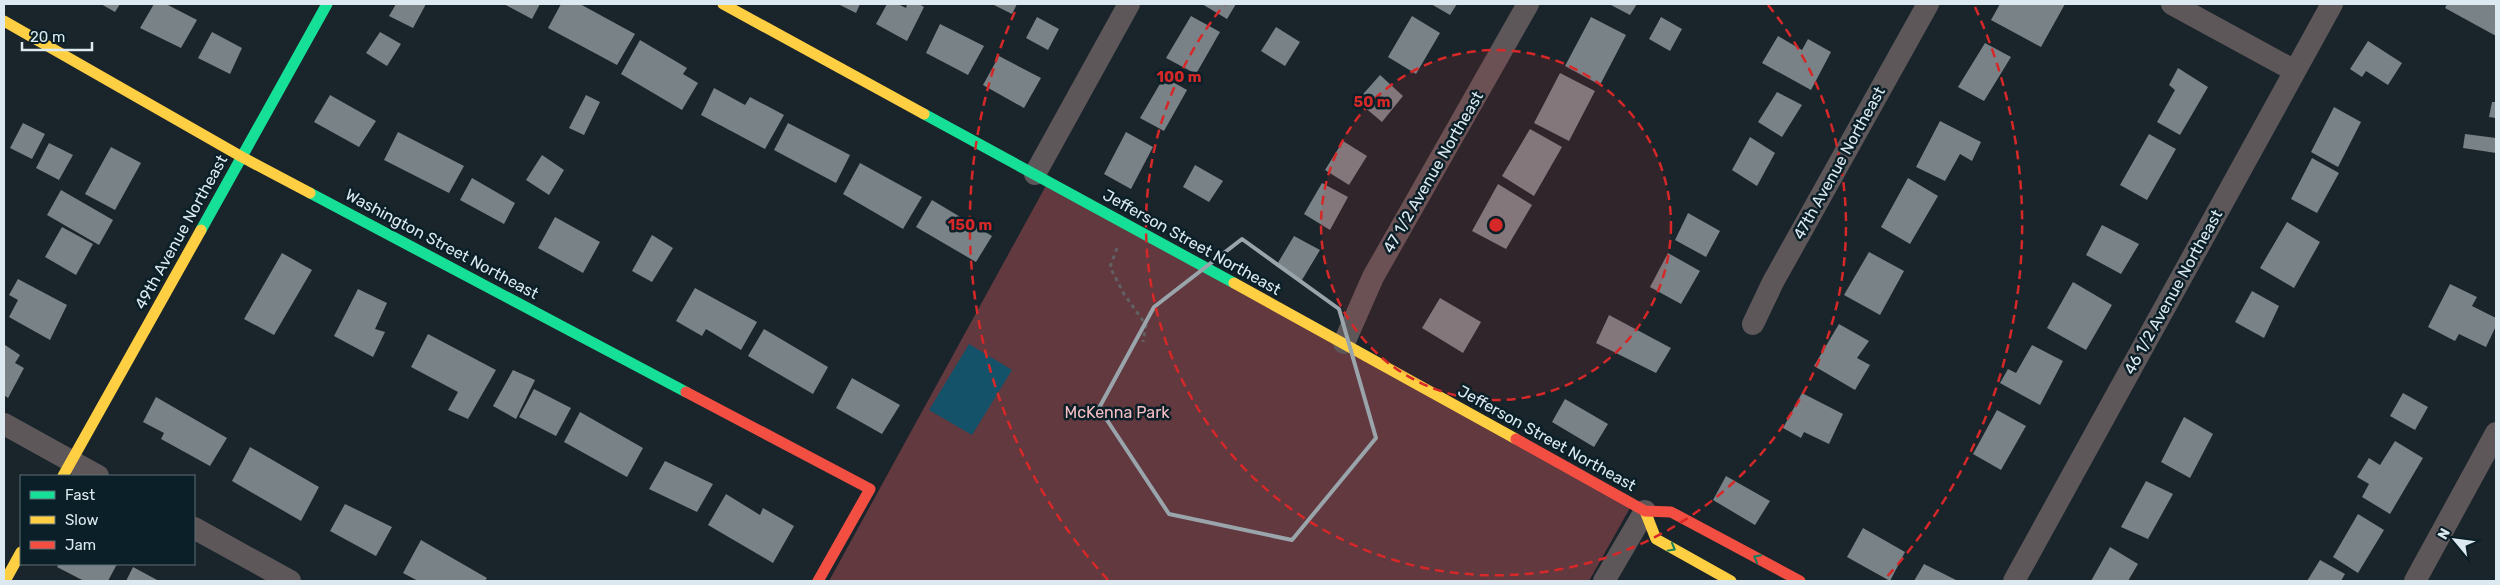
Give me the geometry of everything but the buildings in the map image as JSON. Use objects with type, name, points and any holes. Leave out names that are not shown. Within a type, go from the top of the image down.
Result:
[{"type":"street","name":"49th Avenue Northeast","points":[[67,469],[327,4]]},
{"type":"street","name":"Jefferson Street Northeast","points":[[722,4],[1344,343],[1645,511],[1671,512],[1800,581]]},
{"type":"street","points":[[1035,174],[1129,4]]},
{"type":"street","name":"47 1/2 Avenue Northeast","points":[[1344,343],[1373,277],[1528,4]]},
{"type":"street","name":"47th Avenue Northeast","points":[[1753,324],[1773,282],[1928,4]]},
{"type":"street","points":[[2172,4],[2295,71]]},
{"type":"street","name":"46 1/2 Avenue Northeast","points":[[2014,581],[2332,4]]},
{"type":"street","name":"Washington Street Northeast","points":[[4,21],[242,157],[870,488],[818,581]]},
{"type":"street","points":[[4,424],[67,469],[94,475]]},
{"type":"street","points":[[2415,581],[2496,433]]},
{"type":"street","name":"Jefferson Street Northeast","points":[[1645,511],[1656,539],[1731,581]]},
{"type":"street","points":[[1604,581],[1645,511]]},
{"type":"street","points":[[195,529],[290,581]]},
{"type":"street","points":[[5,581],[20,554]]},
{"type":"path","points":[[1125,224],[1110,267],[1124,294],[1146,325],[1144,342]]},
{"type":"highlighted area","points":[[1242,239],[1339,309],[1376,438],[1292,540],[1169,514],[1099,408],[1154,307]]},
{"type":"green space","name":"McKenna Park","points":[[1048,182],[1635,499],[1589,581],[829,581]]},
{"type":"water","points":[[969,344],[1012,370],[972,435],[929,410]]},
{"type":"traffic: fast","points":[[201,230],[327,4]]},
{"type":"traffic: fast","points":[[924,114],[1234,283]]},
{"type":"traffic: fast","points":[[310,193],[686,392]]},
{"type":"traffic: slow","points":[[723,4],[924,114]]},
{"type":"traffic: slow","points":[[4,21],[242,157],[310,193]]},
{"type":"traffic: slow","points":[[64,475],[201,230]]},
{"type":"traffic: slow","points":[[1234,283],[1516,439]]},
{"type":"traffic: slow","points":[[1645,511],[1656,539],[1731,581]]},
{"type":"traffic: slow","points":[[5,581],[20,554]]},
{"type":"traffic: jam","points":[[686,392],[870,489],[818,581]]},
{"type":"traffic: jam","points":[[1516,439],[1645,511],[1671,512],[1800,581]]}]
